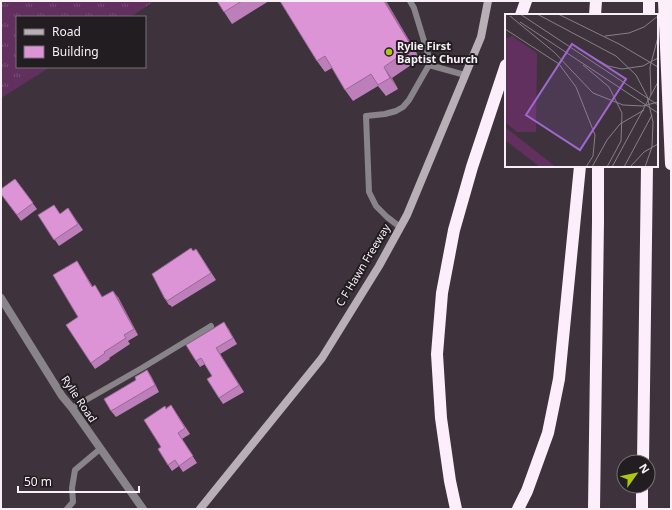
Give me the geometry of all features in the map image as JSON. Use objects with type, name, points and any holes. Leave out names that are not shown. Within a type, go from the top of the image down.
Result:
[{"type":"highway","points":[[522,14],[526,1]]},
{"type":"highway","points":[[596,1],[596,14]]},
{"type":"highway","points":[[649,1],[649,14]]},
{"type":"highway","points":[[664,1],[671,164]]},
{"type":"highway","points":[[456,509],[450,481],[441,418],[438,354],[442,293],[454,230],[472,166],[505,68]]},
{"type":"highway","points":[[518,509],[527,491],[548,433],[559,378],[580,167]]},
{"type":"highway","points":[[594,509],[598,167]]},
{"type":"highway","points":[[643,454],[646,167]]},
{"type":"highway","points":[[642,494],[642,509]]},
{"type":"main road","name":"C F Hawn Freeway","points":[[200,509],[322,358],[407,215],[481,37],[488,1]]},
{"type":"street","name":"Rylie Road","points":[[1,298],[62,396],[72,408],[142,509]]},
{"type":"lane","points":[[400,227],[376,206],[369,192],[366,116],[386,114],[403,107],[409,100],[429,65],[428,54],[414,8],[410,1]]},
{"type":"lane","points":[[429,65],[465,75]]},
{"type":"lane","points":[[72,408],[211,326]]},
{"type":"lane","points":[[67,509],[73,502],[72,488],[75,470],[100,449]]},
{"type":"green space","points":[[1,1],[155,1],[132,16],[16,16],[16,68],[48,68],[1,98]]},
{"type":"building","points":[[217,1],[242,1],[224,12]]},
{"type":"building","name":"Rylie First Baptist Church","points":[[280,1],[384,1],[412,47],[384,67],[390,78],[378,85],[371,74],[345,90],[325,56],[317,61]]},
{"type":"building","points":[[15,179],[33,203],[17,215],[1,194],[1,189]]},
{"type":"building","points":[[54,205],[60,214],[68,208],[78,224],[54,240],[38,215]]},
{"type":"building","points":[[191,248],[193,251],[196,249],[211,273],[167,301],[152,274]]},
{"type":"building","points":[[77,261],[92,287],[95,285],[102,297],[113,291],[134,329],[124,335],[126,338],[104,352],[105,353],[91,363],[66,325],[78,317],[53,275]]},
{"type":"building","points":[[224,322],[233,338],[216,348],[239,385],[219,398],[207,379],[212,376],[201,358],[196,361],[186,345]]},
{"type":"building","points":[[147,370],[155,385],[111,411],[104,399],[136,380],[135,377]]},
{"type":"building","points":[[171,405],[185,428],[178,433],[193,456],[179,466],[175,460],[168,465],[158,449],[161,447],[144,420],[165,406],[166,409]]},
{"type":"place","name":"Rylie First Baptist Church","points":[[389,52]]}]
